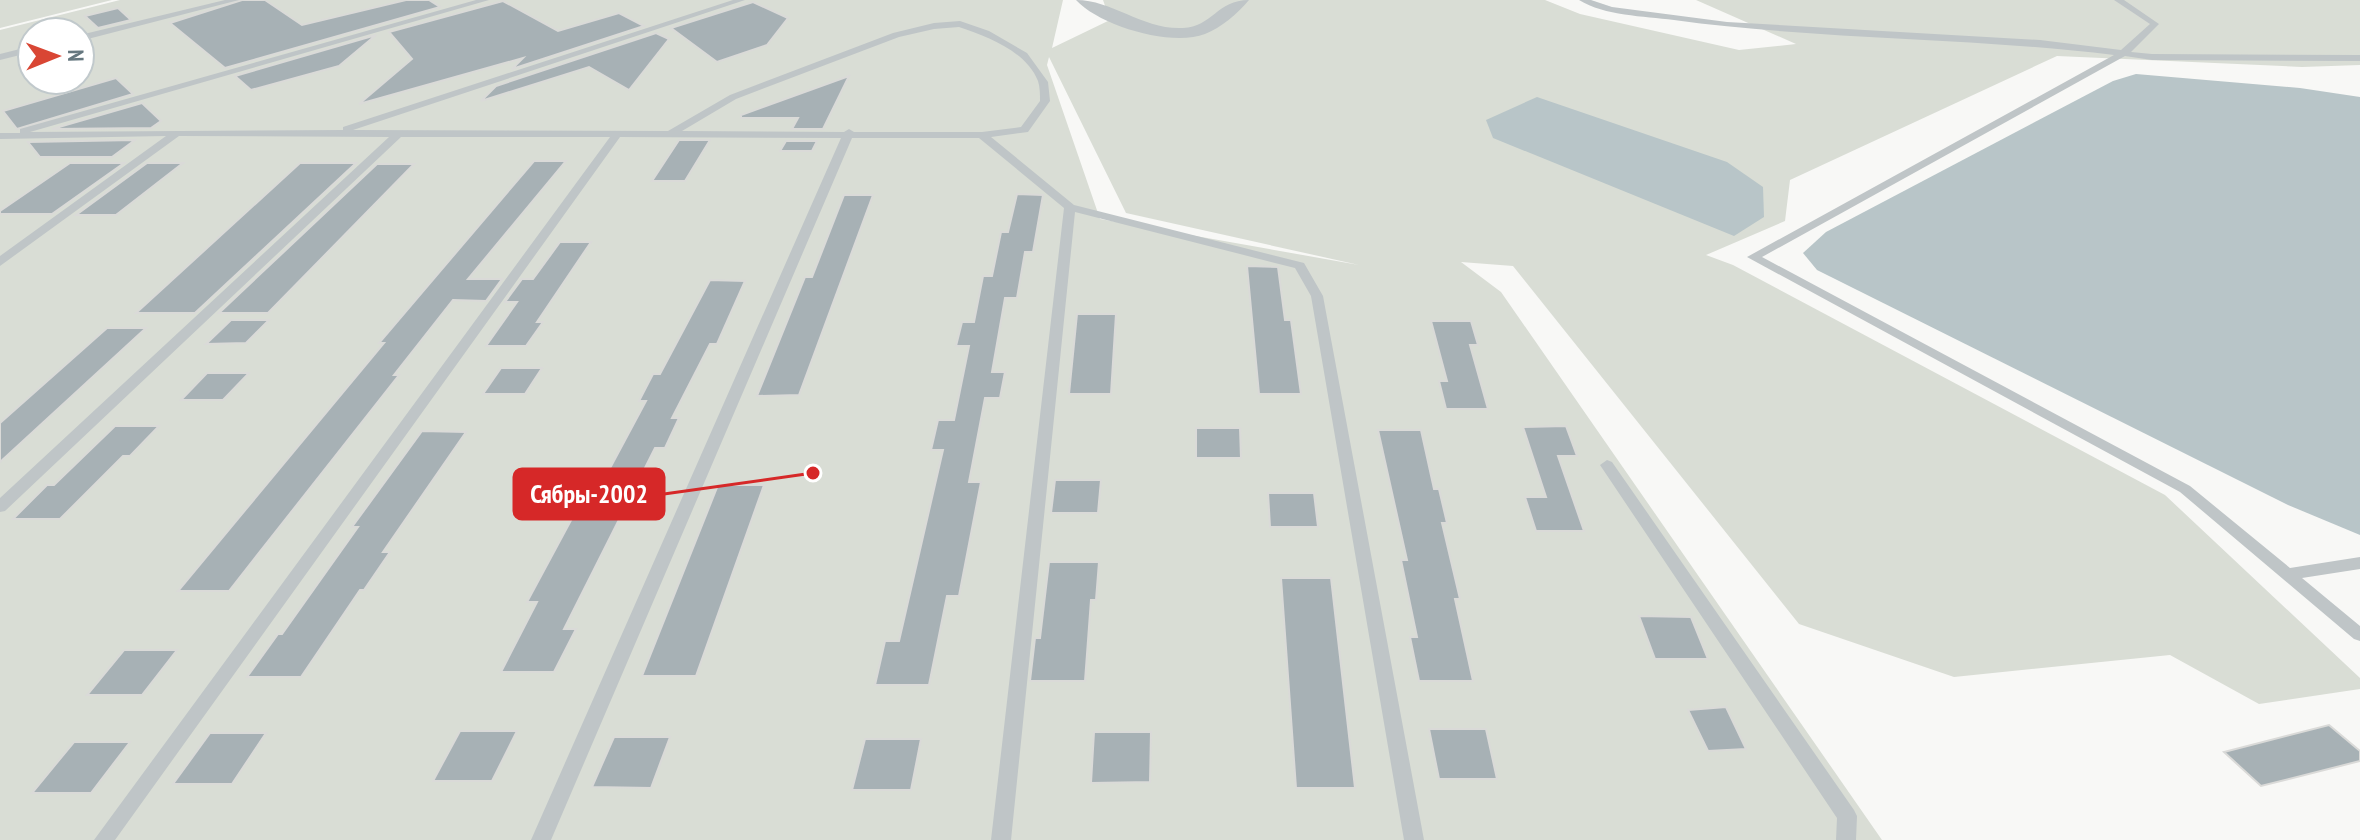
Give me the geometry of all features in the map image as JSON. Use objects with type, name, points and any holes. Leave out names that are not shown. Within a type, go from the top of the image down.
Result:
[{"type":"street","points":[[1084,0],[1097,10],[1140,28],[1196,32],[1241,0]]},
{"type":"lane","points":[[96,34],[235,0]]},
{"type":"lane","points":[[2,136],[485,0]]},
{"type":"lane","points":[[335,133],[741,0]]},
{"type":"lane","points":[[1583,0],[1611,9],[1727,25],[2040,43],[2152,57],[2360,58]]},
{"type":"lane","points":[[2118,0],[2155,24],[2124,53],[1753,257],[2185,489],[2360,635]]},
{"type":"lane","points":[[2,136],[177,133],[671,134],[849,132],[982,135],[1024,130],[1045,101],[1043,82],[1024,55],[986,33],[960,24],[934,26],[896,35],[733,97],[671,134]]},
{"type":"lane","points":[[541,840],[849,132]]},
{"type":"lane","points":[[0,262],[177,133]]},
{"type":"lane","points":[[0,507],[399,133]]},
{"type":"lane","points":[[104,840],[617,134]]},
{"type":"lane","points":[[982,135],[1070,207],[1300,266],[1317,296],[1414,840]]},
{"type":"lane","points":[[1001,840],[1070,207]]},
{"type":"lane","points":[[1607,465],[1847,816],[1846,840]]},
{"type":"lane","points":[[2288,574],[2360,563]]},
{"type":"shaded area","points":[[0,0],[112,0],[48,16],[16,16],[16,24],[0,28]]},
{"type":"shaded area","points":[[120,0],[1063,0],[1052,48],[1110,20],[1103,0],[1545,0],[1580,14],[1739,50],[1796,44],[1696,0],[2360,0],[2360,65],[2302,67],[2057,56],[1790,180],[1785,221],[1706,255],[1733,265],[2165,495],[2360,678],[2360,689],[2259,704],[2170,655],[1954,677],[1799,624],[1513,266],[1461,262],[1501,292],[1882,840],[0,840],[0,30],[16,26],[16,96],[96,96],[96,16],[56,16]],"holes":[[[1049,57],[1126,213],[1359,265],[1100,219],[1047,65]]]},
{"type":"shaded area","points":[[2136,74],[2300,88],[2360,97],[2360,535],[2288,505],[1817,270],[1803,253],[1826,232],[2113,81]]},
{"type":"shaded area","points":[[1537,97],[1727,162],[1763,187],[1764,217],[1734,236],[1493,138],[1486,120]]},
{"type":"building","points":[[242,0],[265,0],[302,25],[406,0],[429,0],[440,7],[225,68],[170,23]]},
{"type":"building","points":[[503,1],[558,31],[619,13],[644,26],[512,69],[523,58],[359,104],[412,59],[389,32]]},
{"type":"building","points":[[753,2],[788,18],[767,45],[717,62],[671,28]]},
{"type":"building","points":[[118,8],[131,20],[98,28],[96,16],[85,16]]},
{"type":"building","points":[[656,33],[669,39],[629,90],[589,67],[481,101],[496,86]]},
{"type":"building","points":[[376,35],[339,66],[251,90],[235,76]]},
{"type":"building","points":[[849,76],[823,129],[792,129],[798,118],[741,118],[741,115]]},
{"type":"building","points":[[116,78],[133,94],[17,129],[3,111],[54,96],[96,96],[96,84]]},
{"type":"building","points":[[142,103],[161,121],[151,128],[52,129]]},
{"type":"building","points":[[135,140],[112,157],[40,157],[28,142]]},
{"type":"building","points":[[679,140],[710,140],[685,181],[652,181]]},
{"type":"building","points":[[786,141],[817,141],[812,151],[780,151]]},
{"type":"building","points":[[534,161],[566,161],[468,279],[502,279],[486,301],[453,300],[394,375],[399,375],[229,591],[178,591],[384,343],[379,343]]},
{"type":"building","points":[[70,163],[124,163],[52,214],[0,214],[0,211]]},
{"type":"building","points":[[147,163],[183,163],[116,215],[76,215]]},
{"type":"building","points":[[300,163],[356,163],[195,313],[136,313]]},
{"type":"building","points":[[377,164],[414,164],[268,313],[219,313]]},
{"type":"building","points":[[1017,194],[1043,195],[1033,252],[1025,252],[1017,298],[1005,298],[992,372],[1005,372],[1000,398],[985,398],[969,482],[981,482],[959,596],[947,596],[929,685],[875,685],[885,641],[899,641],[943,450],[931,450],[938,420],[954,420],[969,346],[956,346],[962,322],[974,322],[983,276],[992,276],[1001,232],[1008,232]]},
{"type":"building","points":[[844,195],[873,195],[799,395],[757,396],[805,277],[812,277]]},
{"type":"building","points":[[560,242],[591,242],[537,322],[543,322],[526,346],[486,346],[517,302],[505,302],[522,279],[533,279]]},
{"type":"building","points":[[1247,266],[1278,267],[1285,320],[1291,320],[1301,394],[1259,394]]},
{"type":"building","points":[[710,280],[745,281],[717,344],[710,344],[672,418],[679,418],[665,448],[655,448],[564,629],[576,629],[554,672],[501,672],[537,602],[527,602],[590,485],[601,485],[646,401],[639,401],[653,374],[660,374]]},
{"type":"building","points":[[1077,314],[1116,314],[1111,394],[1069,394]]},
{"type":"building","points":[[231,320],[269,320],[246,343],[206,344]]},
{"type":"building","points":[[1431,321],[1471,321],[1478,345],[1470,345],[1488,409],[1446,409],[1439,381],[1447,381]]},
{"type":"building","points":[[107,328],[146,328],[0,462],[0,423]]},
{"type":"building","points":[[501,368],[542,368],[525,394],[483,394]]},
{"type":"building","points":[[207,373],[249,373],[223,400],[181,400]]},
{"type":"building","points":[[115,426],[159,426],[130,456],[123,456],[60,519],[13,519],[47,485],[54,485]]},
{"type":"building","points":[[1566,426],[1577,456],[1558,456],[1584,531],[1536,531],[1525,497],[1546,497],[1523,427]]},
{"type":"building","points":[[1196,428],[1240,428],[1241,458],[1196,458]]},
{"type":"building","points":[[1378,430],[1421,430],[1434,489],[1439,489],[1447,523],[1442,523],[1460,599],[1455,599],[1473,681],[1419,681],[1410,637],[1417,637],[1401,560],[1407,560]]},
{"type":"building","points":[[422,431],[466,432],[383,552],[390,552],[364,590],[360,590],[301,677],[247,677],[278,634],[282,634],[358,527],[352,527]]},
{"type":"building","points":[[1055,480],[1101,480],[1098,513],[1051,513]]},
{"type":"building","points":[[718,485],[764,485],[696,676],[642,676]]},
{"type":"building","points":[[1268,493],[1314,493],[1318,527],[1270,527]]},
{"type":"building","points":[[1049,562],[1099,562],[1096,600],[1091,600],[1085,681],[1030,681],[1035,638],[1040,638]]},
{"type":"building","points":[[1281,578],[1331,578],[1355,788],[1296,788]]},
{"type":"building","points":[[1639,616],[1691,617],[1708,659],[1655,659]]},
{"type":"building","points":[[124,650],[177,650],[142,695],[87,695]]},
{"type":"building","points":[[1726,707],[1746,749],[1708,751],[1688,710]]},
{"type":"building","points":[[2329,725],[2360,751],[2360,761],[2261,786],[2224,752]]},
{"type":"building","points":[[1429,729],[1486,729],[1497,779],[1439,779]]},
{"type":"building","points":[[460,731],[517,731],[492,781],[433,781]]},
{"type":"building","points":[[1094,732],[1151,732],[1150,782],[1091,783]]},
{"type":"building","points":[[210,733],[266,733],[232,784],[173,784]]},
{"type":"building","points":[[614,737],[670,737],[651,788],[592,787]]},
{"type":"building","points":[[865,739],[921,739],[911,790],[852,790]]},
{"type":"building","points":[[74,742],[130,742],[91,793],[32,793]]},
{"type":"place","name":"Сябры-2002","points":[[813,473]]}]
